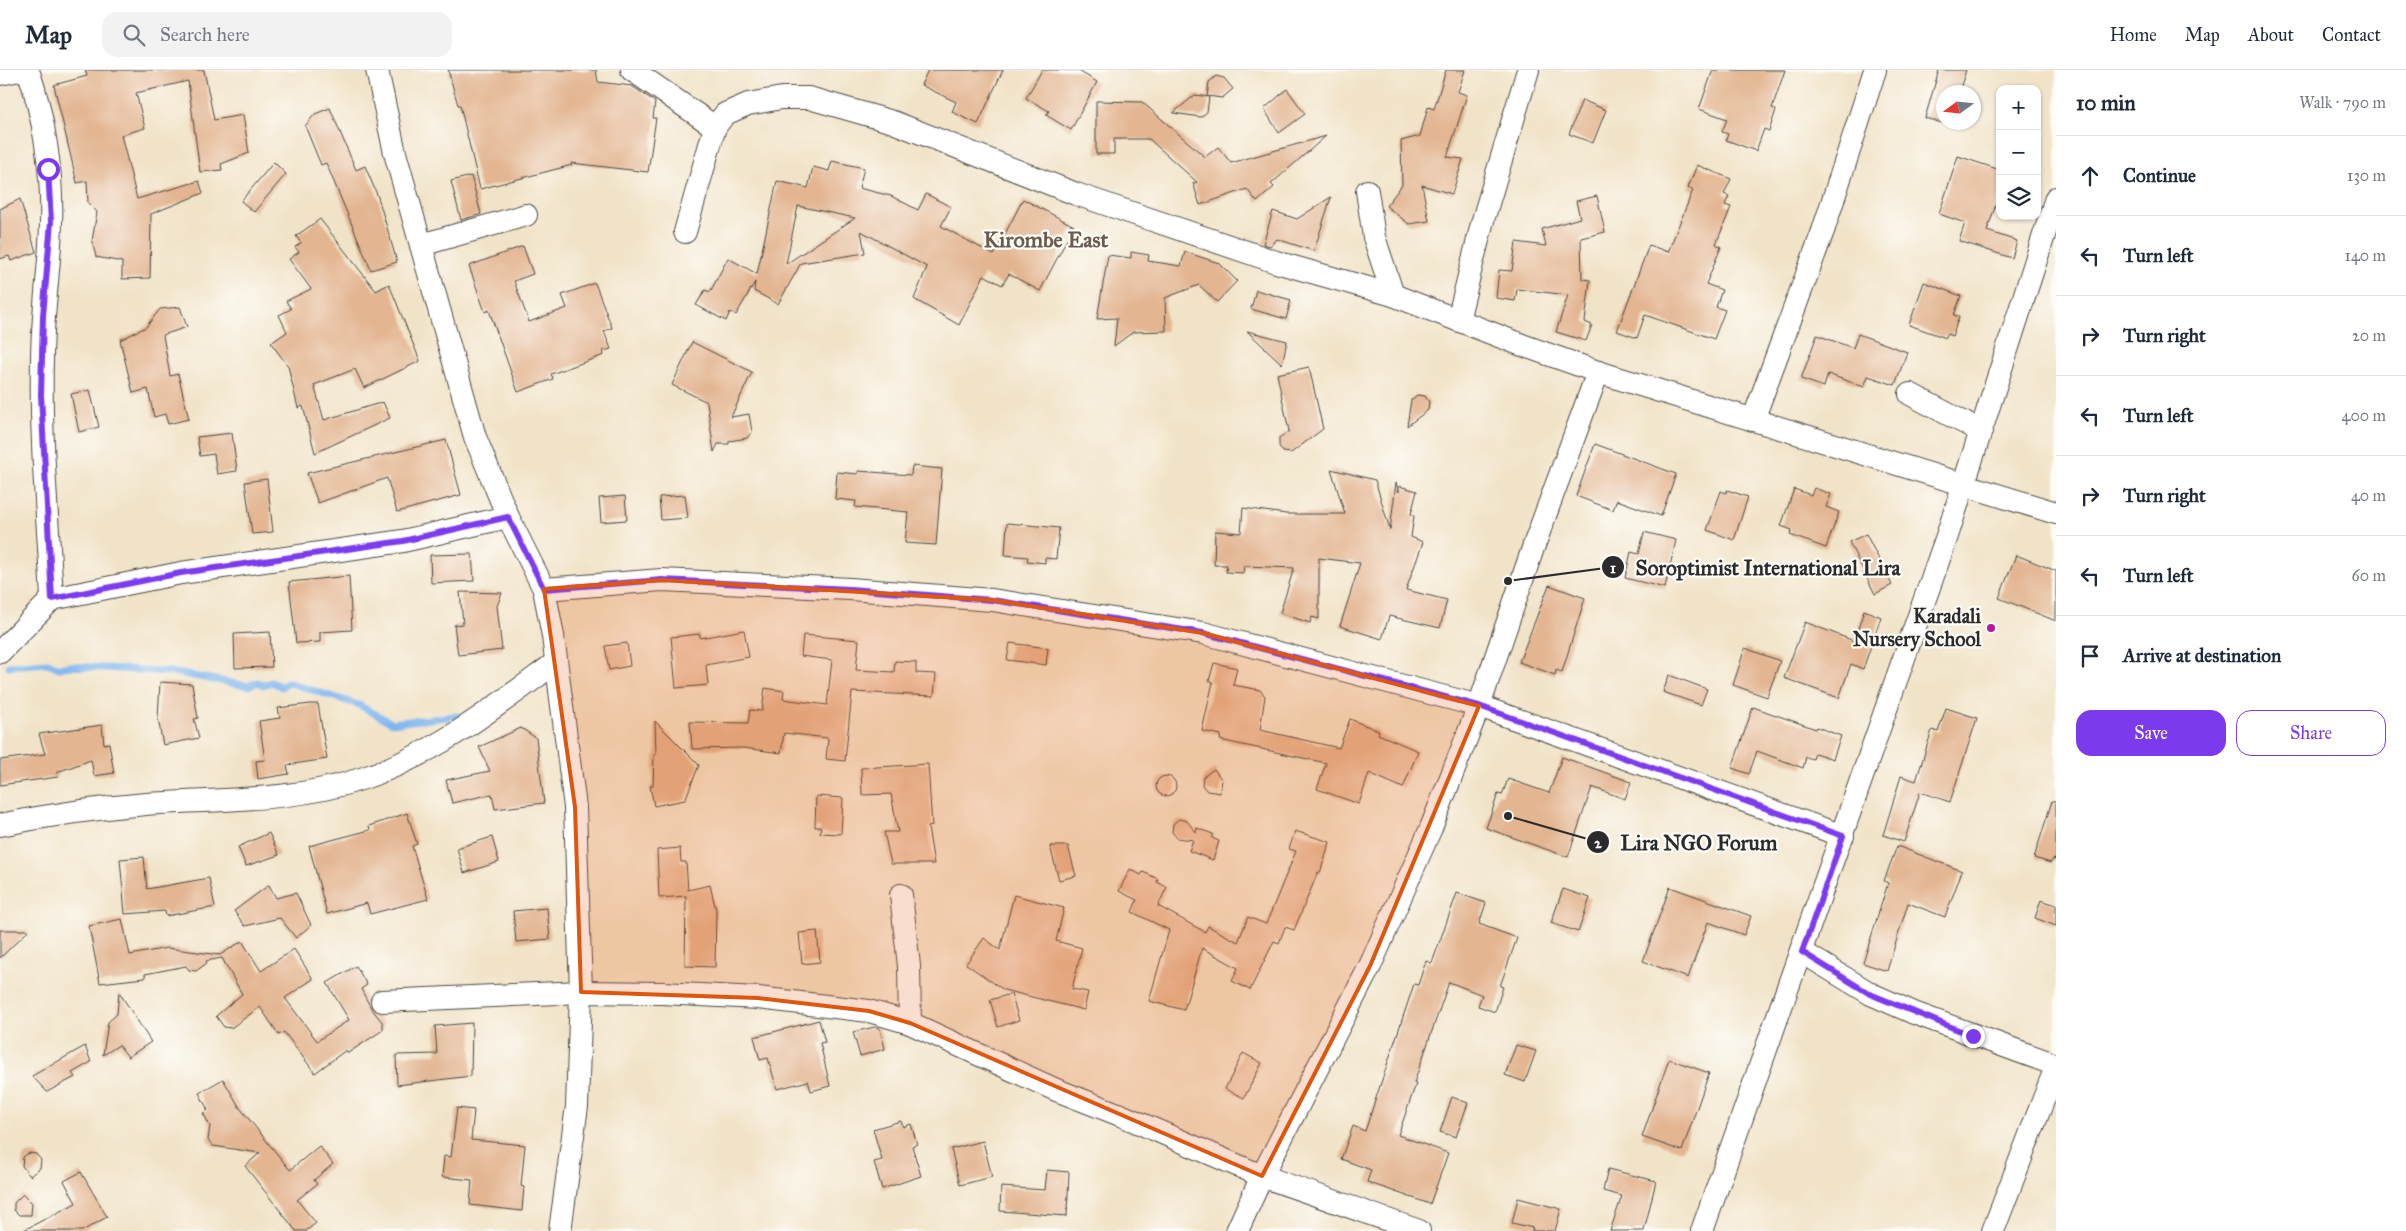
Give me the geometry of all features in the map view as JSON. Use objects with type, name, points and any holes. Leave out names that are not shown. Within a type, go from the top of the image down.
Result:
[{"type":"street","points":[[0,74],[19,70]]},
{"type":"street","points":[[28,70],[38,100],[48,169],[51,222],[43,316],[41,395],[52,599]]},
{"type":"street","points":[[377,70],[396,153],[475,437],[508,517],[544,589],[553,636],[575,807],[580,992],[577,1106],[560,1231]]},
{"type":"street","points":[[632,70],[715,127]]},
{"type":"street","points":[[1458,320],[1483,220],[1528,70]]},
{"type":"street","points":[[1753,420],[1819,241],[1875,70]]},
{"type":"street","points":[[685,232],[715,127],[725,114],[748,104],[782,98],[809,98],[893,122],[1076,194],[1276,262],[1393,295],[1598,372],[1964,483],[2056,513]]},
{"type":"street","points":[[1368,191],[1374,237],[1393,295]]},
{"type":"street","points":[[1702,1231],[1843,836],[1947,536],[1980,431],[2015,331],[2056,198]]},
{"type":"street","points":[[421,246],[526,215]]},
{"type":"street","points":[[1237,1231],[1262,1176],[1370,966],[1431,828],[1479,706],[1533,548],[1598,372]]},
{"type":"street","points":[[1910,394],[1980,431]]},
{"type":"street","points":[[0,652],[52,599],[181,573],[403,541],[508,517]]},
{"type":"street","points":[[544,589],[662,580],[850,589],[1001,601],[1203,633],[1479,706],[1843,836]]},
{"type":"street","points":[[0,825],[102,808],[301,793],[364,778],[424,752],[468,727],[555,663]]},
{"type":"street","points":[[901,895],[909,966],[910,1023]]},
{"type":"street","points":[[1802,952],[1870,994],[1914,1013],[2056,1066],[1993,1231]]},
{"type":"street","points":[[382,1001],[580,992],[662,993],[758,998],[869,1011],[910,1023],[1054,1089],[1123,1116],[1262,1176],[1419,1231]]},
{"type":"highlighted area","points":[[662,580],[992,600],[1203,633],[1479,706],[1370,966],[1262,1176],[910,1023],[869,1011],[758,998],[581,992],[575,807],[544,589]]},
{"type":"building","points":[[85,70],[204,70],[214,120],[243,115],[249,153],[221,164],[222,170],[200,172],[188,81],[136,93],[145,128],[121,135],[137,199],[199,181],[203,193],[151,214],[150,278],[122,279],[122,262],[96,257],[92,241],[97,212],[88,203],[87,181],[77,183],[54,85],[87,76]]},
{"type":"building","points":[[448,70],[596,70],[598,82],[632,86],[655,102],[653,118],[656,118],[648,172],[571,163],[572,165],[480,189],[460,105],[458,105]]},
{"type":"building","points":[[928,70],[1003,70],[978,124],[952,112],[956,102],[921,85]]},
{"type":"building","points":[[1042,70],[1077,70],[1097,82],[1071,130],[1046,115],[1049,111],[1026,98]]},
{"type":"building","points":[[1446,70],[1465,70],[1458,92],[1467,95],[1447,157],[1463,159],[1452,194],[1422,185],[1429,221],[1409,224],[1386,206],[1402,185],[1401,141],[1420,136],[1428,107],[1434,109]]},
{"type":"building","points":[[1713,70],[1785,70],[1772,108],[1776,110],[1769,131],[1764,129],[1756,151],[1726,140],[1728,134],[1722,132],[1727,119],[1699,109]]},
{"type":"building","points":[[1939,70],[1966,70],[1961,85],[1936,85],[1936,121],[1925,118]]},
{"type":"building","points":[[1216,76],[1224,78],[1233,89],[1222,98],[1207,96],[1209,82]]},
{"type":"building","points":[[1287,89],[1305,114],[1279,133],[1264,109]]},
{"type":"building","points":[[1195,95],[1209,97],[1207,112],[1201,117],[1173,113]]},
{"type":"building","points":[[1582,100],[1606,110],[1593,143],[1569,134]]},
{"type":"building","points":[[1096,101],[1142,102],[1205,157],[1218,147],[1231,163],[1326,136],[1271,184],[1274,187],[1257,202],[1247,189],[1200,205],[1193,183],[1197,182],[1149,139],[1114,139],[1114,154],[1096,154]]},
{"type":"building","points":[[330,108],[356,170],[365,166],[378,197],[397,262],[371,270],[326,163],[321,165],[305,126],[315,114]]},
{"type":"building","points":[[1958,156],[1996,169],[1996,204],[1987,231],[2017,241],[2012,258],[1959,241],[1965,223],[1939,214]]},
{"type":"building","points":[[832,161],[864,168],[859,188],[891,196],[918,210],[926,194],[951,207],[941,226],[994,255],[1023,199],[1074,226],[1040,291],[1009,274],[1002,285],[984,275],[959,325],[914,299],[927,267],[861,231],[865,253],[801,263],[778,304],[754,291],[755,282],[736,315],[730,312],[726,321],[696,305],[705,290],[710,292],[728,258],[757,274],[777,181],[808,188],[813,167],[829,171]],"holes":[[[798,206],[855,218],[786,264]]]},
{"type":"building","points":[[274,162],[286,174],[254,212],[241,201]]},
{"type":"building","points":[[1697,165],[1731,179],[1724,194],[1729,196],[1725,205],[1731,207],[1716,244],[1721,247],[1706,284],[1722,290],[1716,307],[1725,310],[1714,339],[1645,315],[1637,338],[1617,331],[1649,245],[1668,252],[1693,190],[1688,188]]},
{"type":"building","points":[[471,176],[481,214],[461,220],[451,181]]},
{"type":"building","points":[[1597,196],[1605,232],[1581,238],[1582,279],[1590,280],[1585,322],[1592,325],[1586,341],[1556,332],[1568,295],[1517,289],[1515,301],[1496,298],[1499,270],[1512,271],[1516,242],[1546,246],[1542,229],[1580,218],[1576,201]]},
{"type":"building","points":[[1331,197],[1314,251],[1277,239],[1270,246],[1263,244],[1273,211],[1297,219]]},
{"type":"building","points":[[20,199],[36,252],[11,261],[9,256],[0,259],[0,209]]},
{"type":"building","points":[[320,219],[376,291],[389,284],[420,361],[364,388],[355,369],[314,385],[324,420],[383,402],[390,418],[315,453],[303,406],[298,408],[288,366],[271,343],[287,332],[279,315],[291,309],[286,301],[311,289],[289,259],[299,252],[295,247],[301,243],[296,236]]},
{"type":"building","points":[[523,246],[533,274],[514,281],[529,322],[567,308],[562,295],[595,283],[612,328],[604,331],[611,349],[603,351],[604,355],[551,374],[553,379],[518,392],[489,310],[485,312],[469,266]]},
{"type":"building","points":[[1131,252],[1149,255],[1148,261],[1181,266],[1185,252],[1219,263],[1237,281],[1217,302],[1199,285],[1165,298],[1166,331],[1133,332],[1114,346],[1117,318],[1097,319],[1108,255],[1131,258]]},
{"type":"building","points":[[1924,282],[1961,296],[1954,315],[1959,317],[1952,336],[1947,334],[1946,338],[1909,325]]},
{"type":"building","points":[[1256,290],[1291,300],[1286,319],[1251,309]]},
{"type":"building","points":[[180,307],[187,327],[163,335],[170,376],[178,374],[189,419],[168,424],[165,414],[154,417],[148,389],[133,393],[120,340],[146,327],[160,309]]},
{"type":"building","points":[[1247,331],[1287,341],[1282,364]]},
{"type":"building","points":[[1858,334],[1907,352],[1895,385],[1868,376],[1864,387],[1828,374],[1824,387],[1801,379],[1817,335],[1853,348]]},
{"type":"building","points":[[692,342],[752,372],[731,417],[749,414],[752,432],[747,438],[729,441],[729,444],[718,444],[714,452],[707,402],[672,385]]},
{"type":"building","points":[[1309,367],[1323,429],[1291,453],[1283,452],[1279,446],[1279,438],[1289,431],[1277,374]]},
{"type":"building","points":[[90,390],[99,427],[79,432],[71,394]]},
{"type":"building","points":[[1417,395],[1425,396],[1429,402],[1428,410],[1407,426],[1411,400]]},
{"type":"building","points":[[232,433],[237,471],[217,474],[214,454],[200,456],[197,437]]},
{"type":"building","points":[[446,440],[461,495],[397,512],[387,478],[318,503],[307,473]]},
{"type":"building","points":[[1595,444],[1676,474],[1661,516],[1617,500],[1613,510],[1576,496]]},
{"type":"building","points":[[912,466],[942,469],[936,545],[905,543],[908,512],[855,507],[856,501],[835,499],[837,472],[858,474],[858,471],[911,475]]},
{"type":"building","points":[[1331,469],[1375,480],[1390,530],[1396,483],[1399,492],[1399,486],[1417,491],[1411,514],[1414,516],[1411,537],[1423,542],[1406,590],[1447,600],[1440,628],[1389,616],[1382,639],[1340,626],[1360,563],[1319,558],[1319,619],[1312,617],[1310,623],[1280,613],[1294,568],[1244,566],[1243,573],[1226,572],[1227,565],[1214,565],[1215,531],[1241,533],[1243,508],[1286,514],[1345,514]]},
{"type":"building","points":[[267,479],[273,532],[252,534],[245,482]]},
{"type":"building","points":[[1814,488],[1831,494],[1826,507],[1839,512],[1826,548],[1790,535],[1792,530],[1781,526],[1794,489],[1811,495]]},
{"type":"building","points":[[1727,490],[1748,497],[1734,540],[1707,530],[1721,491],[1726,493]]},
{"type":"building","points":[[685,495],[688,518],[661,520],[659,497]]},
{"type":"building","points":[[625,496],[627,520],[601,522],[599,498]]},
{"type":"building","points":[[1007,523],[1059,528],[1056,559],[1045,558],[1045,563],[1027,561],[1028,557],[1005,555]]},
{"type":"building","points":[[1644,532],[1676,540],[1665,588],[1625,578],[1631,552],[1639,554]]},
{"type":"building","points":[[1866,534],[1892,585],[1875,594],[1849,542]]},
{"type":"building","points":[[472,554],[474,581],[431,583],[430,555]]},
{"type":"building","points":[[2016,555],[2056,571],[2056,621],[1999,598]]},
{"type":"building","points":[[349,576],[352,630],[320,632],[320,642],[296,643],[289,582]]},
{"type":"building","points":[[1549,585],[1585,598],[1562,672],[1556,670],[1555,675],[1519,662]]},
{"type":"building","points":[[460,592],[502,593],[497,606],[502,650],[458,655],[454,625],[463,624]]},
{"type":"building","points":[[1864,610],[1881,617],[1863,669],[1851,664],[1839,698],[1784,678],[1805,622],[1854,641]]},
{"type":"building","points":[[744,630],[749,657],[706,665],[708,685],[676,688],[671,637],[700,634],[700,638]]},
{"type":"building","points":[[270,632],[272,667],[235,668],[234,634]]},
{"type":"building","points":[[803,635],[859,640],[856,670],[894,672],[895,661],[916,662],[916,673],[936,674],[934,696],[852,692],[845,761],[826,759],[828,738],[784,733],[781,753],[744,748],[692,749],[690,722],[748,723],[750,710],[762,711],[765,688],[784,691],[783,699],[827,705],[832,660],[801,656]]},
{"type":"building","points":[[627,643],[630,666],[609,670],[605,646]]},
{"type":"building","points":[[1010,643],[1048,648],[1046,665],[1007,660]]},
{"type":"building","points":[[1745,648],[1780,661],[1767,697],[1733,685]]},
{"type":"building","points":[[1214,663],[1237,668],[1233,685],[1260,690],[1265,696],[1260,730],[1339,748],[1350,719],[1379,731],[1378,734],[1418,751],[1403,788],[1369,773],[1359,804],[1317,789],[1326,763],[1220,740],[1221,735],[1202,731],[1213,682],[1209,681]]},
{"type":"building","points":[[1669,675],[1707,689],[1701,705],[1663,692]]},
{"type":"building","points":[[160,682],[192,684],[198,718],[194,719],[199,738],[163,745],[158,718]]},
{"type":"building","points":[[318,704],[327,759],[287,765],[289,774],[258,779],[256,761],[265,760],[259,721],[280,718],[278,708]]},
{"type":"building","points":[[1753,707],[1841,736],[1833,759],[1815,753],[1813,759],[1806,757],[1803,768],[1757,751],[1749,774],[1732,768]]},
{"type":"building","points":[[1946,708],[1977,718],[1950,802],[1920,792],[1904,842],[1883,835],[1901,776],[1916,781],[1932,730],[1938,732]]},
{"type":"building","points":[[655,721],[699,765],[685,800],[654,806],[650,786],[653,786],[654,755],[656,755]]},
{"type":"building","points":[[102,725],[104,744],[109,743],[114,773],[94,776],[91,760],[57,772],[58,777],[0,785],[0,760],[45,754],[39,734]]},
{"type":"building","points":[[521,728],[536,738],[544,803],[495,809],[492,794],[452,803],[446,780],[490,771],[479,747]]},
{"type":"building","points":[[1562,757],[1631,782],[1625,799],[1592,787],[1568,857],[1486,828],[1498,794],[1502,795],[1508,779],[1549,793]]},
{"type":"building","points":[[928,764],[932,826],[928,827],[934,864],[891,864],[884,832],[898,832],[891,794],[862,795],[861,768]]},
{"type":"building","points":[[1214,769],[1222,780],[1220,793],[1207,791],[1202,785],[1203,777]]},
{"type":"building","points":[[1166,776],[1173,779],[1176,786],[1173,793],[1166,796],[1159,793],[1156,786],[1159,779]]},
{"type":"building","points":[[816,796],[843,798],[841,834],[820,833],[821,827],[815,827]]},
{"type":"building","points":[[2052,801],[2056,801],[2056,860],[2053,859],[2051,863],[2034,858]]},
{"type":"building","points":[[407,813],[417,844],[412,846],[428,899],[370,914],[367,903],[327,914],[309,846],[370,830],[369,826]]},
{"type":"building","points":[[1179,819],[1187,821],[1196,832],[1197,828],[1213,834],[1212,838],[1219,841],[1213,860],[1189,851],[1193,840],[1177,838],[1172,832],[1173,824]]},
{"type":"building","points":[[1295,831],[1330,842],[1320,873],[1318,872],[1294,930],[1285,927],[1279,943],[1274,941],[1250,990],[1232,981],[1238,968],[1202,948],[1184,1010],[1149,1001],[1169,930],[1132,912],[1137,900],[1119,891],[1130,869],[1141,875],[1143,872],[1158,879],[1157,882],[1167,887],[1158,906],[1205,932],[1208,926],[1238,942],[1248,917],[1266,924],[1296,851],[1289,849]]},
{"type":"building","points":[[269,833],[279,855],[246,866],[238,847]]},
{"type":"building","points":[[492,837],[499,862],[464,873],[457,848]]},
{"type":"building","points":[[1050,846],[1068,846],[1076,876],[1059,880]]},
{"type":"building","points":[[1897,846],[1962,871],[1945,917],[1908,903],[1887,971],[1863,963],[1888,883],[1884,881]]},
{"type":"building","points":[[680,848],[681,862],[686,862],[688,890],[710,885],[716,910],[715,967],[685,966],[686,896],[659,898],[657,850]]},
{"type":"building","points":[[144,857],[147,889],[209,878],[215,907],[166,916],[165,911],[125,914],[120,859]]},
{"type":"building","points":[[269,885],[276,898],[296,893],[311,925],[296,938],[280,918],[245,926],[234,911]]},
{"type":"building","points":[[1670,887],[1751,916],[1744,935],[1708,922],[1688,978],[1643,961]]},
{"type":"building","points":[[1563,889],[1590,898],[1578,932],[1551,923]]},
{"type":"building","points":[[1457,893],[1486,903],[1479,924],[1517,938],[1500,986],[1503,987],[1495,1012],[1478,1006],[1482,995],[1449,982],[1414,1083],[1416,1084],[1398,1135],[1448,1153],[1430,1204],[1367,1182],[1371,1170],[1341,1159],[1353,1126],[1365,1131],[1414,984],[1418,985],[1426,961],[1432,963]]},
{"type":"building","points":[[1014,895],[1064,908],[1056,941],[1082,948],[1072,989],[1088,992],[1084,1010],[1004,990],[966,964],[984,938],[1000,950]]},
{"type":"building","points":[[2041,900],[2056,905],[2056,926],[2035,918]]},
{"type":"building","points":[[547,908],[550,939],[516,942],[513,911]]},
{"type":"building","points":[[122,919],[130,955],[167,948],[220,955],[242,941],[261,971],[294,949],[313,979],[285,998],[317,1041],[349,1020],[327,983],[356,966],[367,985],[361,989],[371,1008],[383,1023],[383,1030],[348,1053],[346,1050],[315,1073],[284,1032],[279,1035],[260,1007],[231,1028],[224,1027],[216,1016],[242,994],[222,958],[206,961],[207,963],[196,971],[189,970],[186,966],[145,974],[145,978],[100,983],[89,926]]},
{"type":"building","points":[[0,930],[29,930],[0,958]]},
{"type":"building","points":[[817,931],[820,962],[802,964],[799,933]]},
{"type":"building","points":[[119,992],[151,1042],[128,1057],[119,1045],[103,1055],[108,1022],[117,1014]]},
{"type":"building","points":[[1011,994],[1019,1020],[998,1027],[990,1000]]},
{"type":"building","points":[[819,1020],[825,1042],[820,1043],[830,1086],[811,1091],[808,1081],[777,1089],[768,1058],[760,1060],[754,1037]]},
{"type":"building","points":[[472,1023],[471,1076],[397,1085],[396,1055],[437,1054],[435,1026]]},
{"type":"building","points":[[875,1027],[880,1028],[885,1049],[860,1056],[853,1032]]},
{"type":"building","points":[[1516,1045],[1536,1051],[1525,1082],[1505,1075]]},
{"type":"building","points":[[85,1046],[91,1062],[72,1073],[75,1077],[47,1092],[32,1076]]},
{"type":"building","points":[[1243,1053],[1262,1063],[1244,1098],[1225,1089]]},
{"type":"building","points":[[1669,1059],[1709,1073],[1682,1151],[1642,1137]]},
{"type":"building","points":[[223,1079],[240,1108],[290,1170],[319,1146],[333,1164],[314,1180],[317,1184],[297,1200],[316,1223],[306,1231],[296,1231],[245,1166],[260,1153],[213,1146],[208,1140],[210,1126],[203,1113],[208,1110],[199,1093]]},
{"type":"building","points":[[1452,1097],[1468,1103],[1456,1137],[1440,1132]]},
{"type":"building","points":[[457,1108],[474,1110],[471,1140],[525,1145],[521,1186],[524,1187],[522,1211],[470,1205],[472,1180],[442,1177],[444,1156],[451,1157]]},
{"type":"building","points":[[901,1121],[903,1127],[911,1124],[917,1144],[912,1146],[921,1176],[882,1189],[874,1162],[882,1160],[873,1129]]},
{"type":"building","points":[[983,1141],[992,1177],[960,1185],[951,1149]]},
{"type":"building","points":[[29,1153],[36,1154],[41,1160],[40,1168],[30,1176],[22,1166],[23,1157]]},
{"type":"building","points":[[1608,1169],[1656,1181],[1644,1231],[1610,1231],[1622,1196],[1603,1191]]},
{"type":"building","points":[[1047,1170],[1069,1172],[1067,1216],[1000,1211],[1001,1187],[1045,1190]]},
{"type":"building","points":[[81,1172],[107,1217],[82,1231],[22,1231],[76,1203],[64,1181]]},
{"type":"building","points":[[23,1194],[32,1203],[31,1215],[19,1215],[14,1210],[14,1203]]},
{"type":"building","points":[[1518,1198],[1561,1209],[1555,1231],[1532,1231],[1533,1228],[1512,1223]]},
{"type":"waterway","points":[[9,666],[48,663],[59,668],[69,666],[171,672],[248,686],[258,682],[263,685],[271,682],[282,687],[287,682],[359,705],[392,723],[457,716]]},
{"type":"place","name":"Soroptimist International Lira","points":[[1508,581]]},
{"type":"place","name":"Karadali Nursery School","points":[[1991,628]]},
{"type":"place","name":"Lira NGO Forum","points":[[1508,816]]},
{"type":"district","name":"Kirombe East","points":[[1046,239]]},
{"type":"route","points":[[48,169],[51,222],[43,316],[41,395],[52,599],[181,573],[403,541],[508,517],[544,589],[662,580],[850,589],[992,600],[1203,633],[1479,706],[1843,836],[1802,952],[1870,994],[1973,1036]]}]
